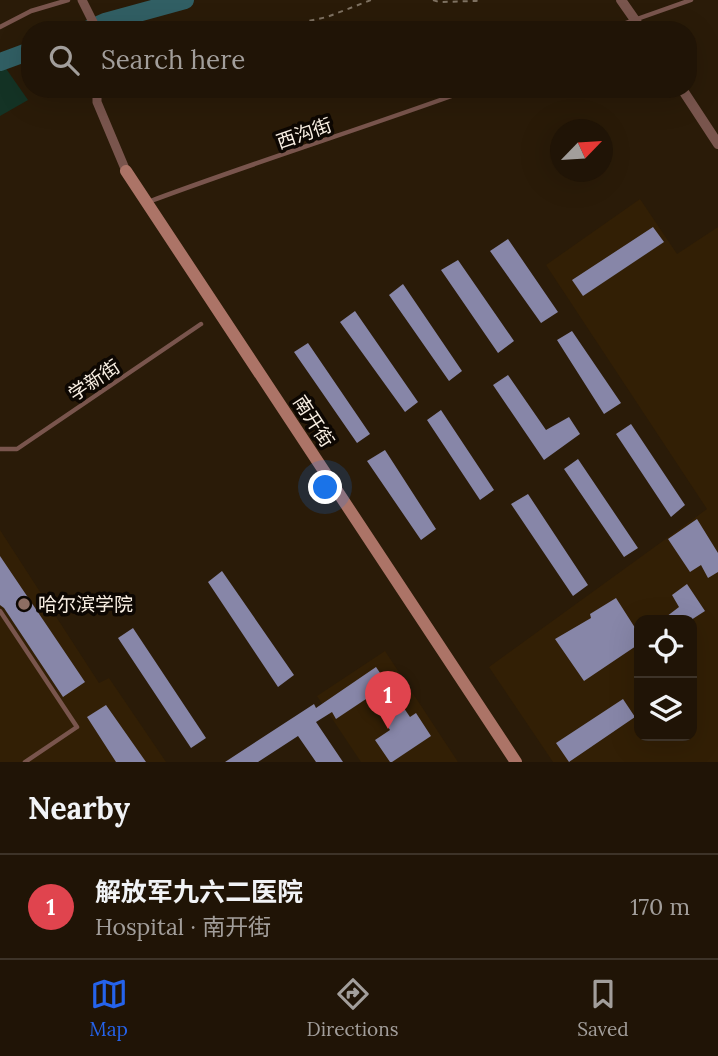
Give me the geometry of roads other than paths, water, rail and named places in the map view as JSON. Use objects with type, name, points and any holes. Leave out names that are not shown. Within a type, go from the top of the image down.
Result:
[{"type":"main road","name":"南开街","points":[[126,171],[516,762]]},
{"type":"street","points":[[82,0],[92,21]]},
{"type":"street","points":[[621,0],[635,19]]},
{"type":"street","points":[[97,98],[126,171]]},
{"type":"street","points":[[688,98],[718,144]]},
{"type":"lane","points":[[0,27],[31,10],[68,0]]},
{"type":"lane","points":[[630,21],[691,0]]},
{"type":"lane","name":"西沟街","points":[[146,203],[446,98]]},
{"type":"lane","name":"学新街","points":[[0,449],[17,449],[201,324]]},
{"type":"lane","points":[[0,611],[78,727],[24,762]]},
{"type":"waterway","points":[[109,21],[185,0]]},
{"type":"waterway","points":[[0,62],[21,54]]},
{"type":"place","name":"哈尔滨学院","points":[[24,604]]},
{"type":"place","name":"解放军九六二医院","points":[[388,729]]}]
